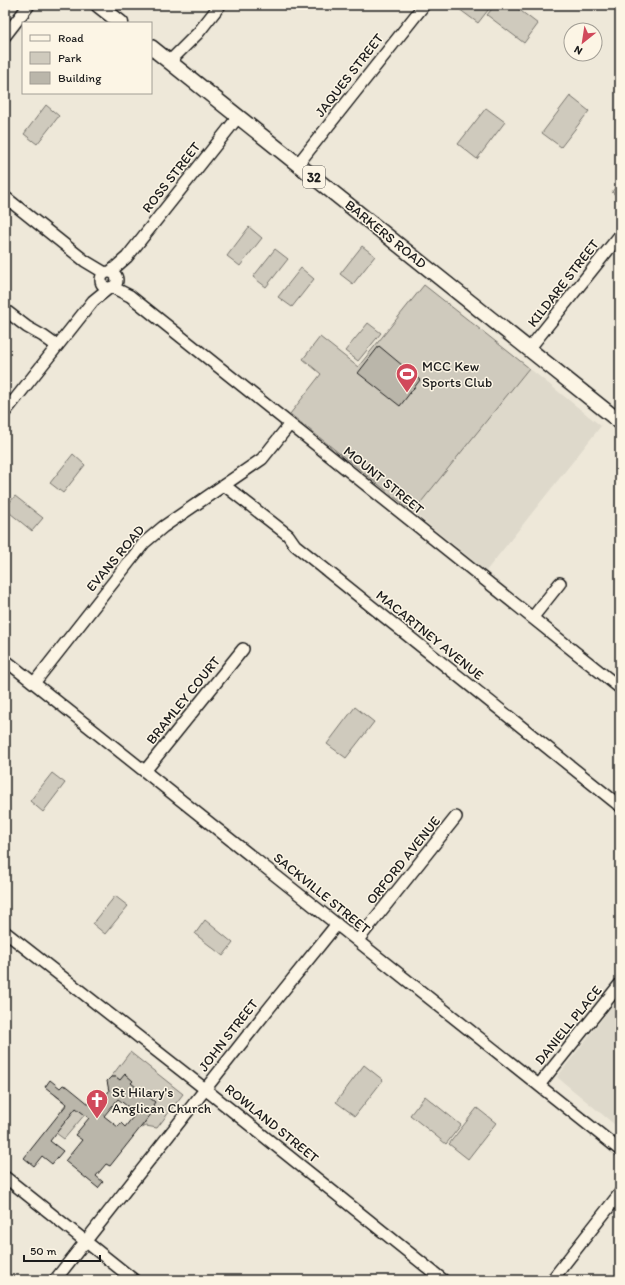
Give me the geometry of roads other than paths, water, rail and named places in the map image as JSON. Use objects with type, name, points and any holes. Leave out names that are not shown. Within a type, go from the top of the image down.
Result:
[{"type":"main road","points":[[98,5],[119,22]]},
{"type":"main road","name":"BARKERS ROAD","points":[[152,48],[620,422]]},
{"type":"street","points":[[5,36],[29,5]]},
{"type":"street","points":[[173,65],[220,5]]},
{"type":"street","name":"JAQUES STREET","points":[[298,164],[424,5]]},
{"type":"street","name":"ROSS STREET","points":[[5,412],[238,116]]},
{"type":"street","name":"MOUNT STREET","points":[[5,197],[533,617],[620,688]]},
{"type":"street","name":"KILDARE STREET","points":[[529,349],[620,235]]},
{"type":"street","points":[[5,310],[27,327],[57,346]]},
{"type":"street","name":"EVANS ROAD","points":[[34,683],[144,543],[163,527],[263,458],[290,424]]},
{"type":"street","name":"MACARTNEY AVENUE","points":[[224,485],[288,535],[295,545],[620,806]]},
{"type":"street","points":[[533,617],[560,583]]},
{"type":"street","name":"BRAMLEY COURT","points":[[145,771],[244,649]]},
{"type":"street","name":"SACKVILLE STREET","points":[[5,660],[620,1150]]},
{"type":"street","name":"ORFORD AVENUE","points":[[358,940],[456,817]]},
{"type":"street","name":"JOHN STREET","points":[[55,1280],[337,924]]},
{"type":"street","name":"ROWLAND STREET","points":[[5,932],[205,1089],[443,1280]]},
{"type":"street","name":"DANIELL PLACE","points":[[540,1085],[620,984]]},
{"type":"street","points":[[5,1177],[134,1280]]},
{"type":"street","points":[[552,1280],[620,1193]]},
{"type":"place","name":"MCC Kew Sports Club","points":[[407,394]]},
{"type":"place","name":"St Hilary's Anglican Church","points":[[97,1120]]}]
